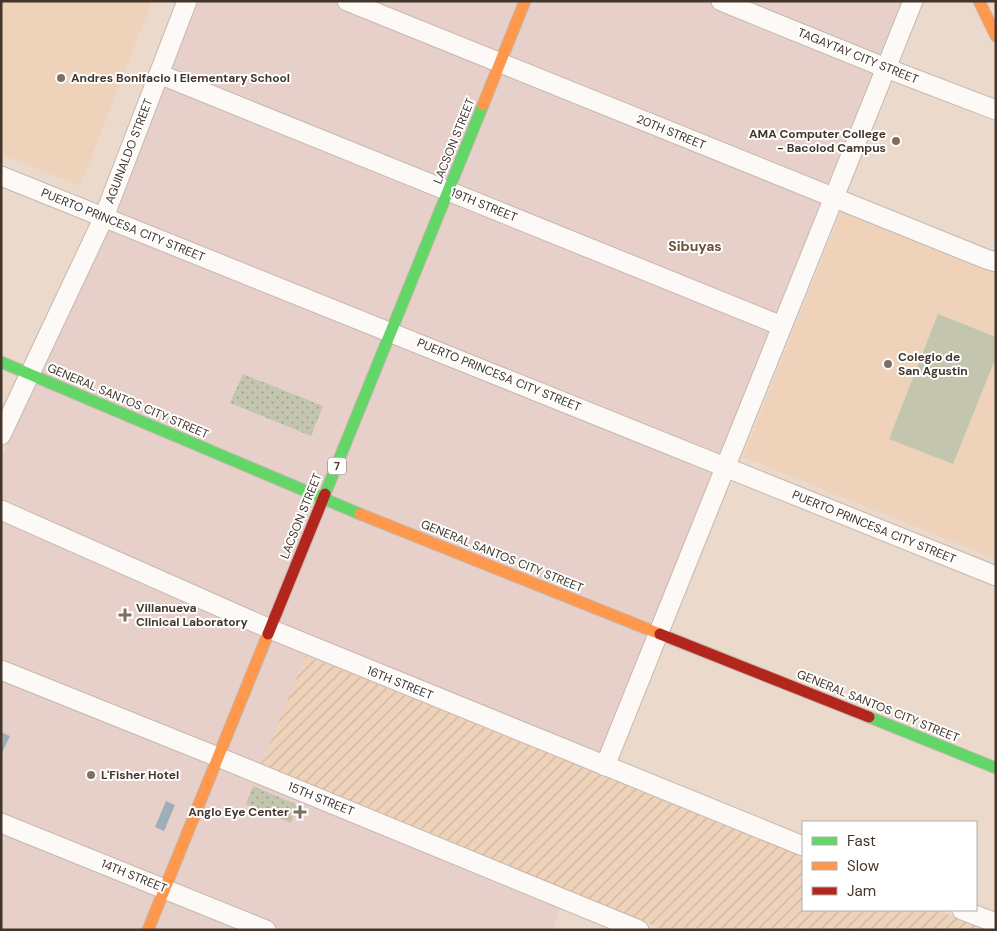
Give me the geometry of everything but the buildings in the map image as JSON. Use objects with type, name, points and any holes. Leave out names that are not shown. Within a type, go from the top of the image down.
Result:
[{"type":"street","name":"AGUINALDO STREET","points":[[1,435],[104,217],[187,1]]},
{"type":"street","name":"20TH STREET","points":[[347,1],[996,262]]},
{"type":"street","name":"LACSON STREET","points":[[148,930],[525,1]]},
{"type":"street","name":"TAGAYTAY CITY STREET","points":[[721,1],[996,110]]},
{"type":"street","points":[[605,766],[913,1]]},
{"type":"street","points":[[979,1],[996,36]]},
{"type":"street","name":"19TH STREET","points":[[159,74],[782,326]]},
{"type":"street","name":"PUERTO PRINCESA CITY STREET","points":[[1,176],[996,576]]},
{"type":"street","name":"GENERAL SANTOS CITY STREET","points":[[1,362],[323,498],[996,768]]},
{"type":"street","name":"16TH STREET","points":[[1,510],[270,629],[802,846]]},
{"type":"street","name":"15TH STREET","points":[[1,670],[639,930]]},
{"type":"street","name":"14TH STREET","points":[[1,823],[266,930]]},
{"type":"street","points":[[965,911],[996,923]]},
{"type":"shaded area","name":"Andres Bonifacio I Elementary School","points":[[1,1],[152,1],[80,186],[1,154]]},
{"type":"shaded area","points":[[198,1],[913,1],[605,766],[553,930],[1,930],[1,459]]},
{"type":"shaded area","name":"Colegio de San Agustin","points":[[843,207],[996,270],[996,559],[743,457]]},
{"type":"shaded area","points":[[306,656],[802,856],[802,911],[940,911],[977,925],[975,930],[664,930],[260,767]]},
{"type":"shaded area","points":[[1,732],[10,736],[1,755]]},
{"type":"shaded area","points":[[166,801],[175,805],[164,831],[155,827]]},
{"type":"green space","points":[[938,314],[996,337],[996,357],[953,464],[889,439]]},
{"type":"green space","points":[[243,374],[323,406],[311,436],[230,403]]},
{"type":"green space","points":[[253,786],[298,805],[291,823],[246,804]]},
{"type":"traffic: fast","points":[[325,494],[483,105]]},
{"type":"traffic: fast","points":[[1,362],[360,514]]},
{"type":"traffic: fast","points":[[869,717],[996,768]]},
{"type":"traffic: slow","points":[[483,105],[525,1]]},
{"type":"traffic: slow","points":[[979,1],[996,36]]},
{"type":"traffic: slow","points":[[360,514],[660,634]]},
{"type":"traffic: slow","points":[[148,930],[268,634]]},
{"type":"traffic: jam","points":[[268,634],[325,494]]},
{"type":"traffic: jam","points":[[660,634],[869,717]]},
{"type":"place","name":"Andres Bonifacio I Elementary School","points":[[61,78]]},
{"type":"place","name":"AMA Computer College - Bacolod Campus","points":[[896,141]]},
{"type":"place","name":"Colegio de San Agustin","points":[[888,364]]},
{"type":"place","name":"Villanueva Clinical Laboratory","points":[[125,615]]},
{"type":"place","name":"L'Fisher Hotel","points":[[91,775]]},
{"type":"place","name":"Anglo Eye Center","points":[[300,812]]},
{"type":"district","name":"Sibuyas","points":[[695,246]]}]
